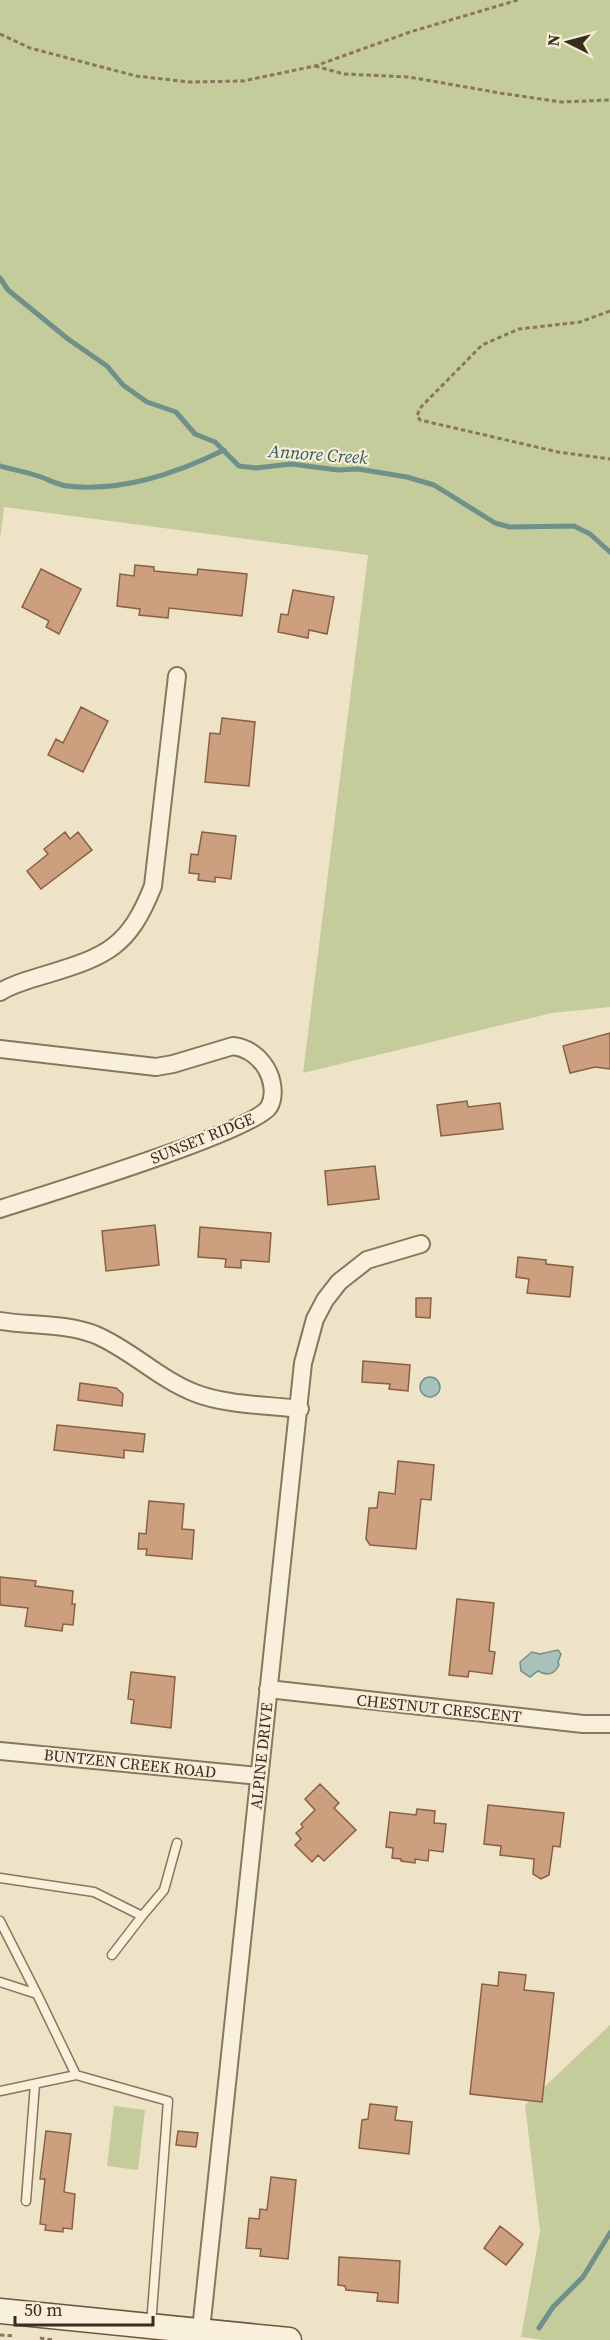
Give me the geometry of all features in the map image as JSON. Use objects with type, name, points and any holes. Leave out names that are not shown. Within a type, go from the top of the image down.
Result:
[{"type":"street","points":[[0,992],[106,953],[122,940],[144,909],[153,886],[177,676]]},
{"type":"street","name":"SUNSET RIDGE","points":[[0,1049],[156,1067],[233,1046],[243,1047],[261,1060],[269,1073],[273,1087],[269,1107],[259,1117],[234,1129],[0,1209]]},
{"type":"street","name":"ALPINE DRIVE","points":[[201,2330],[268,1689],[300,1409],[303,1363],[308,1338],[325,1300],[339,1282],[367,1260],[421,1244]]},
{"type":"street","points":[[0,1322],[68,1328],[95,1335],[117,1346],[179,1386],[197,1394],[300,1409]]},
{"type":"street","name":"CHESTNUT CRESCENT","points":[[268,1689],[583,1724],[610,1724]]},
{"type":"street","name":"BUNTZEN CREEK ROAD","points":[[0,1751],[259,1776]]},
{"type":"street","points":[[0,2311],[289,2340]]},
{"type":"lane","points":[[112,1955],[164,1890],[177,1843]]},
{"type":"lane","points":[[0,1878],[94,1892],[142,1916]]},
{"type":"lane","points":[[0,1921],[76,2076]]},
{"type":"lane","points":[[0,1982],[37,1994]]},
{"type":"lane","points":[[0,2091],[76,2076],[168,2101],[151,2325]]},
{"type":"lane","points":[[26,2201],[35,2084]]},
{"type":"path","points":[[0,34],[30,48],[136,76],[189,82],[243,81],[315,66],[410,32],[518,0]]},
{"type":"path","points":[[315,66],[344,74],[409,77],[561,102],[610,100]]},
{"type":"path","points":[[610,311],[580,322],[519,329],[482,345],[426,401],[417,416],[420,420],[558,452],[610,459]]},
{"type":"path","points":[[0,2335],[18,2336]]},
{"type":"path","points":[[36,2338],[53,2340]]},
{"type":"green space","points":[[0,0],[610,0],[610,1007],[552,1013],[303,1073],[368,555],[4,507],[0,540]]},
{"type":"green space","points":[[610,2025],[610,2340],[544,2340],[521,2337],[540,2231],[525,2105]]},
{"type":"green space","points":[[114,2106],[145,2110],[138,2170],[107,2166]]},
{"type":"water","points":[[426,1377],[434,1377],[440,1383],[440,1391],[434,1397],[426,1397],[420,1391],[420,1383]]},
{"type":"water","points":[[558,1650],[561,1654],[559,1665],[553,1673],[544,1674],[538,1671],[530,1677],[521,1671],[520,1662],[532,1652],[540,1654]]},
{"type":"building","points":[[135,565],[154,567],[154,571],[197,575],[198,569],[247,574],[242,616],[169,608],[168,618],[139,615],[140,609],[117,606],[120,574],[134,576]]},
{"type":"building","points":[[41,569],[81,589],[59,634],[46,627],[49,621],[22,607]]},
{"type":"building","points":[[293,590],[334,597],[327,634],[309,630],[308,638],[278,632],[281,614],[288,615]]},
{"type":"building","points":[[81,707],[108,721],[83,772],[48,755],[56,739],[63,743]]},
{"type":"building","points":[[222,718],[255,722],[249,786],[205,782],[210,733],[220,734]]},
{"type":"building","points":[[65,832],[70,839],[78,832],[92,850],[41,889],[27,871],[48,854],[44,849]]},
{"type":"building","points":[[202,832],[236,836],[231,879],[215,877],[215,882],[198,880],[199,874],[189,873],[191,854],[198,855]]},
{"type":"building","points":[[610,1033],[610,1069],[595,1067],[570,1073],[563,1046]]},
{"type":"building","points":[[467,1101],[468,1107],[500,1103],[503,1129],[441,1136],[437,1105]]},
{"type":"building","points":[[375,1166],[379,1199],[328,1205],[325,1171]]},
{"type":"building","points":[[155,1225],[159,1265],[106,1271],[102,1231]]},
{"type":"building","points":[[200,1227],[271,1233],[269,1262],[241,1260],[241,1268],[225,1267],[226,1259],[198,1257]]},
{"type":"building","points":[[518,1257],[546,1260],[546,1264],[573,1267],[570,1297],[527,1293],[529,1279],[516,1277]]},
{"type":"building","points":[[416,1298],[431,1298],[430,1318],[416,1317]]},
{"type":"building","points":[[363,1361],[410,1365],[408,1391],[389,1389],[390,1384],[362,1382]]},
{"type":"building","points":[[80,1383],[116,1388],[123,1394],[122,1406],[78,1400]]},
{"type":"building","points":[[57,1425],[145,1434],[143,1452],[124,1450],[124,1458],[54,1450]]},
{"type":"building","points":[[398,1461],[434,1465],[431,1500],[421,1499],[416,1549],[370,1545],[366,1539],[369,1508],[377,1508],[379,1492],[395,1494]]},
{"type":"building","points":[[149,1501],[184,1504],[182,1529],[194,1530],[192,1559],[146,1555],[147,1549],[138,1549],[139,1533],[146,1534]]},
{"type":"building","points":[[0,1577],[36,1581],[35,1586],[73,1591],[72,1604],[75,1604],[73,1625],[63,1624],[62,1631],[25,1626],[28,1608],[0,1605]]},
{"type":"building","points":[[457,1599],[494,1603],[489,1651],[495,1652],[492,1674],[469,1671],[468,1677],[449,1675]]},
{"type":"building","points":[[131,1672],[175,1677],[171,1728],[131,1723],[134,1700],[128,1699]]},
{"type":"building","points":[[320,1784],[339,1803],[334,1808],[356,1830],[324,1861],[318,1855],[312,1862],[295,1845],[301,1839],[296,1833],[303,1827],[301,1824],[315,1810],[305,1799]]},
{"type":"building","points":[[488,1805],[564,1813],[560,1847],[553,1846],[549,1875],[541,1879],[533,1874],[534,1859],[500,1855],[501,1846],[484,1844]]},
{"type":"building","points":[[417,1809],[435,1811],[434,1823],[446,1824],[443,1852],[429,1850],[428,1861],[415,1859],[415,1863],[392,1858],[393,1848],[386,1847],[390,1812],[416,1815]]},
{"type":"building","points":[[499,1972],[526,1975],[524,1990],[554,1993],[542,2102],[470,2094],[482,1984],[498,1986]]},
{"type":"building","points":[[370,2104],[397,2107],[395,2120],[412,2122],[409,2154],[359,2148],[362,2120],[368,2119]]},
{"type":"building","points":[[46,2131],[71,2134],[64,2192],[75,2194],[72,2229],[63,2228],[63,2232],[45,2230],[46,2225],[40,2224],[45,2179],[40,2179]]},
{"type":"building","points":[[178,2131],[198,2133],[196,2147],[176,2145]]},
{"type":"building","points":[[271,2177],[296,2180],[288,2259],[260,2256],[261,2249],[246,2248],[249,2218],[259,2219],[260,2209],[267,2210]]},
{"type":"building","points":[[500,2226],[523,2244],[506,2265],[484,2248]]},
{"type":"building","points":[[339,2257],[400,2261],[398,2303],[377,2301],[378,2293],[346,2290],[345,2286],[338,2285]]},
{"type":"waterway","name":"Annore Creek","points":[[0,278],[8,290],[68,339],[107,366],[123,385],[147,402],[176,412],[195,434],[215,442],[239,466],[256,468],[291,464],[338,470],[358,469],[407,477],[434,485],[495,523],[510,527],[574,526],[590,534],[610,552]]},
{"type":"waterway","points":[[0,466],[36,475],[57,484],[108,486],[128,484],[167,474],[224,450]]},
{"type":"waterway","name":"Annore Creek","points":[[539,2328],[553,2307],[583,2277],[610,2233]]}]
